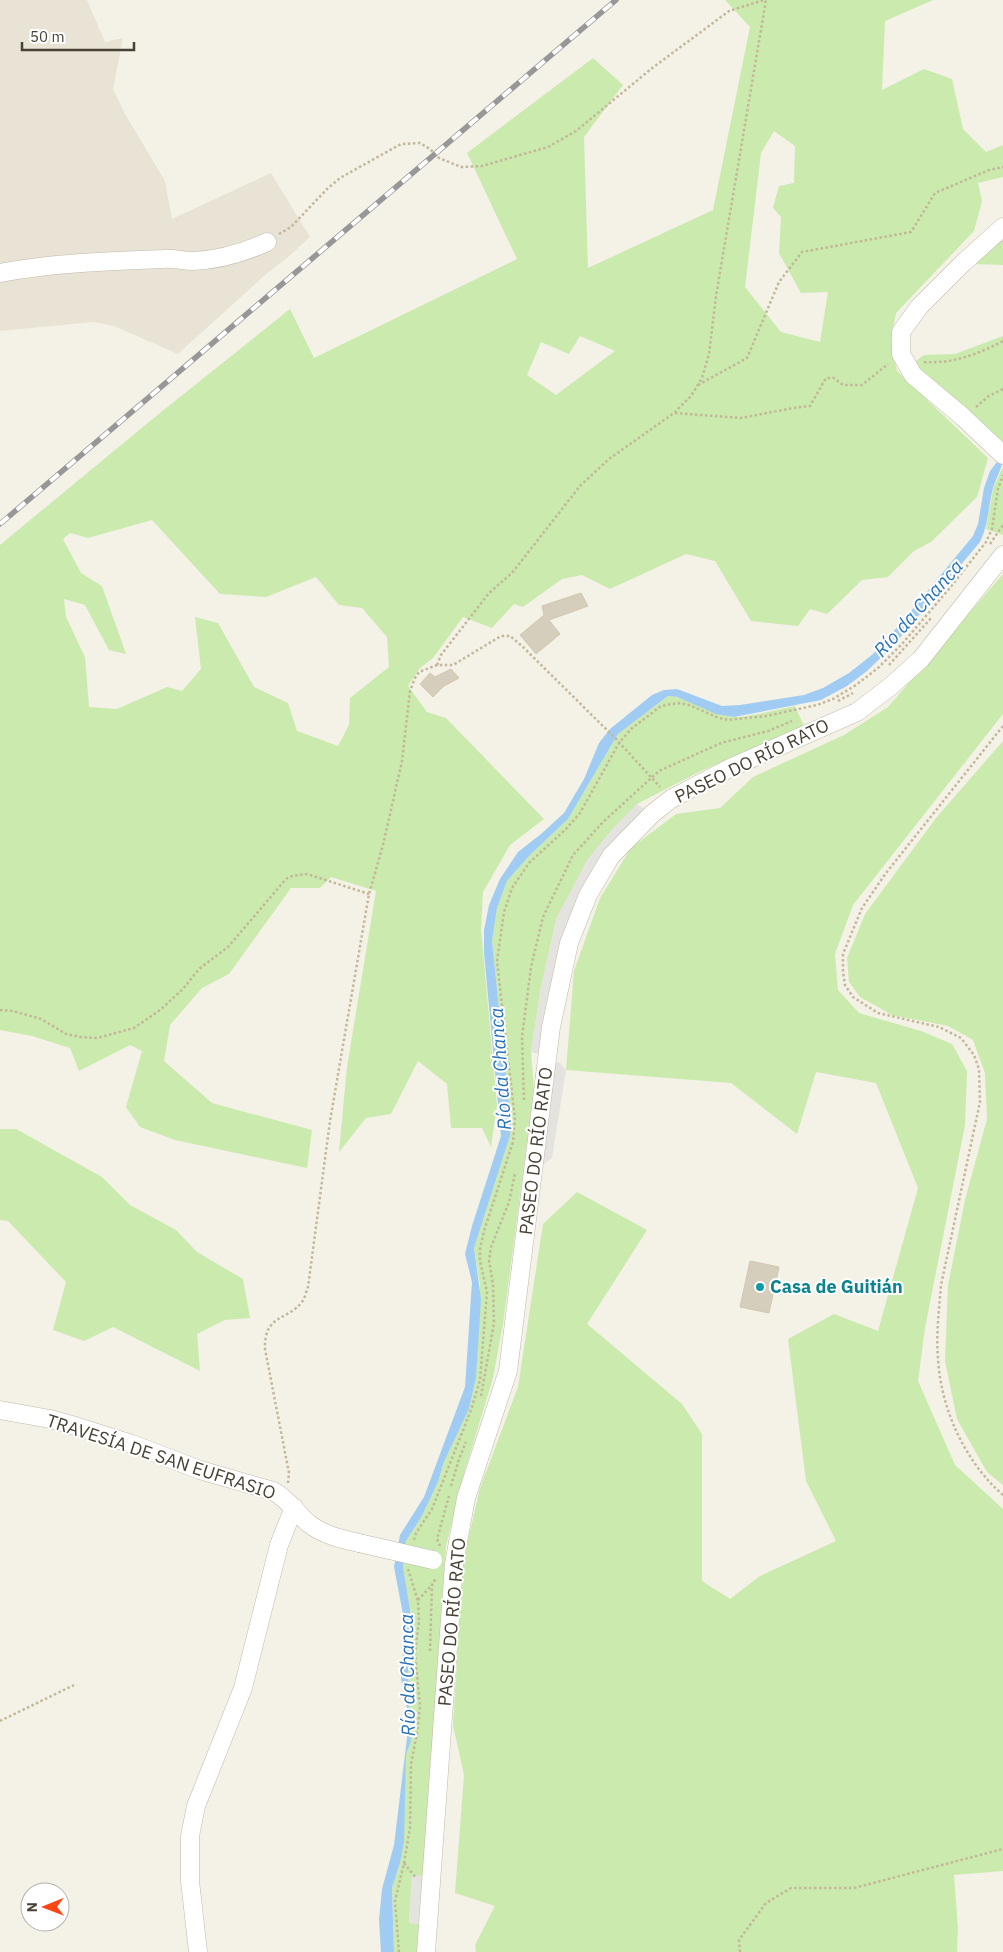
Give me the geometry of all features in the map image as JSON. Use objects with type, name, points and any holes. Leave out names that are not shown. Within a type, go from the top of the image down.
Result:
[{"type":"street","points":[[1003,227],[919,307],[901,332],[901,354],[913,375],[1003,455]]},
{"type":"street","points":[[0,273],[70,264],[165,259],[194,261],[237,252],[267,242]]},
{"type":"street","name":"PASEO DO RÍO RATO","points":[[426,1952],[443,1562],[508,1371],[551,1027],[569,943],[588,895],[611,856],[646,820],[672,799],[730,768],[856,712],[891,686],[921,658],[1003,555]]},
{"type":"street","name":"TRAVESÍA DE SAN EUFRASIO","points":[[0,1410],[50,1419],[132,1444],[200,1470],[258,1486],[289,1502],[308,1523],[334,1537],[443,1562]]},
{"type":"street","points":[[198,1952],[190,1872],[190,1836],[196,1806],[243,1688],[289,1502]]},
{"type":"path","points":[[267,242],[291,227],[340,178],[400,144],[420,143],[439,158],[461,167],[482,166],[548,147],[576,131],[651,69],[729,11],[765,0],[716,296],[709,354],[702,378],[691,396],[674,413],[609,459],[580,486],[512,573],[489,593],[441,655],[437,665]]},
{"type":"path","points":[[697,386],[747,358],[779,282],[802,252],[911,232],[935,193],[989,170],[1003,168]]},
{"type":"path","points":[[674,413],[741,418],[810,406],[826,378],[834,378],[843,384],[862,385],[888,364],[891,355],[901,354],[918,361],[936,363],[955,360],[990,348],[1003,341]]},
{"type":"path","points":[[969,423],[989,396],[1003,389]]},
{"type":"path","points":[[412,1546],[416,1534],[432,1509],[471,1410],[480,1380],[487,1292],[480,1261],[480,1249],[515,1132],[497,961],[504,912],[512,888],[528,863],[566,829],[580,813],[619,743],[631,729],[661,706],[669,704],[689,705],[719,718],[741,720],[766,716],[817,705],[833,699],[856,685],[878,668],[902,644],[950,589],[986,542],[992,529],[998,489],[1003,475]]},
{"type":"path","points":[[887,666],[931,618],[1003,525]]},
{"type":"path","points":[[289,1502],[289,1473],[265,1349],[265,1340],[268,1329],[278,1318],[302,1302],[308,1287],[330,1121],[369,894],[383,845],[402,761],[410,691],[415,678],[419,672],[437,665],[453,665],[501,636],[510,636],[616,739],[672,799]]},
{"type":"path","points":[[837,702],[855,692]]},
{"type":"path","points":[[524,1101],[522,1038],[531,967],[543,917],[573,855],[603,822],[659,771],[721,744],[768,731],[797,719]]},
{"type":"path","points":[[1003,726],[886,873],[862,908],[843,954],[845,984],[853,997],[878,1013],[940,1027],[961,1038],[974,1055],[979,1069],[980,1102],[941,1286],[938,1315],[938,1361],[943,1390],[954,1426],[970,1458],[991,1485],[1003,1495]]},
{"type":"path","points":[[0,1010],[13,1011],[41,1019],[66,1034],[80,1037],[97,1038],[134,1028],[160,1010],[183,989],[199,969],[228,947],[286,879],[292,876],[307,874],[369,894]]},
{"type":"path","points":[[481,1397],[494,1323],[493,1284],[489,1260],[491,1247],[509,1202],[517,1165]]},
{"type":"path","points":[[418,1601],[432,1584],[443,1562],[437,1539],[459,1459],[468,1436]]},
{"type":"path","points":[[399,1952],[395,1901],[410,1828],[411,1764],[420,1706],[415,1653],[419,1621],[418,1601],[407,1567]]},
{"type":"path","points":[[430,1652],[432,1584]]},
{"type":"path","points":[[0,1721],[74,1685]]},
{"type":"path","points":[[740,1952],[739,1940],[766,1903],[791,1888],[854,1888],[1003,1849]]},
{"type":"path","points":[[417,1878],[418,1869]]},
{"type":"shaded area","points":[[0,0],[87,0],[105,42],[123,38],[113,89],[125,114],[165,181],[172,219],[271,173],[310,237],[178,354],[114,326],[93,322],[0,331]]},
{"type":"shaded area","points":[[637,804],[652,814],[588,895],[548,1056],[531,1052],[541,987],[557,917],[587,860],[614,827]]},
{"type":"shaded area","points":[[547,1061],[560,1063],[566,1070],[552,1158],[533,1172]]},
{"type":"shaded area","points":[[412,1875],[423,1876],[420,1924],[409,1923]]},
{"type":"green space","points":[[725,0],[933,0],[885,21],[882,90],[924,69],[952,79],[963,129],[986,152],[1003,145],[1003,177],[978,183],[982,201],[974,231],[896,313],[891,340],[897,371],[988,458],[977,497],[931,542],[914,551],[888,577],[862,580],[827,614],[810,609],[798,626],[751,621],[715,561],[686,554],[610,589],[582,575],[562,579],[523,607],[514,604],[492,628],[463,617],[433,658],[420,668],[408,686],[427,712],[446,718],[544,819],[510,845],[483,892],[481,929],[497,1105],[491,1147],[482,1128],[451,1128],[447,1084],[418,1061],[391,1114],[366,1118],[339,1152],[347,1067],[376,891],[331,877],[320,888],[291,888],[229,974],[202,988],[170,1025],[164,1061],[212,1103],[312,1130],[307,1168],[175,1140],[140,1127],[126,1107],[142,1051],[130,1045],[79,1071],[70,1048],[32,1036],[0,1030],[0,545],[290,309],[314,358],[517,259],[467,153],[593,58],[623,85],[584,137],[588,268],[713,210],[750,27]],"holes":[[[774,131],[795,146],[794,183],[779,186],[773,208],[781,217],[779,253],[801,293],[828,292],[820,342],[781,332],[745,287],[761,153]],[[580,336],[615,351],[556,395],[527,375],[541,342],[569,354]],[[152,520],[220,594],[266,597],[316,577],[339,605],[362,608],[387,637],[389,667],[350,698],[349,725],[338,746],[297,731],[288,703],[254,687],[218,623],[195,617],[201,669],[182,691],[167,687],[117,709],[89,707],[85,657],[66,617],[64,599],[85,605],[109,650],[126,654],[102,586],[81,573],[63,539],[70,533],[88,538]]]},
{"type":"green space","points":[[1001,239],[1003,241],[1003,265],[974,264]]},
{"type":"green space","points":[[1003,336],[1003,444],[910,365],[924,355],[955,354]]},
{"type":"green space","points":[[1003,466],[1003,535],[986,529],[993,489]]},
{"type":"green space","points":[[1003,574],[1003,714],[853,905],[835,954],[838,990],[859,1013],[921,1031],[952,1044],[967,1071],[965,1125],[925,1328],[918,1381],[955,1465],[1003,1509],[1003,1871],[954,1875],[958,1928],[957,1952],[476,1952],[475,1945],[495,1906],[455,1893],[464,1775],[453,1725],[463,1562],[480,1488],[518,1387],[543,1224],[577,1192],[647,1230],[587,1324],[682,1404],[702,1434],[702,1581],[730,1599],[760,1576],[836,1541],[806,1481],[788,1339],[834,1314],[878,1331],[918,1188],[876,1083],[816,1072],[797,1134],[731,1083],[566,1070],[574,971],[600,898],[631,848],[676,814],[720,808],[753,777],[844,735],[888,707]]},
{"type":"green space","points":[[668,696],[734,717],[795,706],[804,726],[701,771],[637,804],[557,917],[541,987],[531,1052],[534,1090],[503,1324],[493,1378],[465,1470],[446,1546],[423,1876],[412,1876],[409,1923],[420,1924],[417,1952],[394,1952],[392,1888],[400,1863],[406,1755],[411,1741],[408,1669],[412,1622],[403,1566],[406,1541],[422,1516],[438,1482],[444,1462],[469,1409],[476,1378],[480,1285],[474,1248],[510,1136],[511,1123],[492,941],[497,908],[507,881],[530,855],[568,819],[618,734]]},
{"type":"green space","points":[[1003,741],[1003,1485],[987,1472],[957,1419],[945,1361],[948,1285],[965,1200],[987,1119],[985,1073],[973,1040],[948,1026],[892,1015],[860,997],[849,982],[847,958],[865,914],[936,818]]},
{"type":"green space","points":[[0,1129],[16,1129],[102,1177],[130,1205],[176,1230],[197,1252],[243,1279],[250,1318],[225,1320],[197,1334],[200,1371],[113,1327],[84,1341],[53,1330],[66,1282],[8,1221],[0,1220]]},
{"type":"water","name":"Río da Chanca","points":[[1003,454],[980,542],[893,646],[867,671],[847,686],[821,700],[734,717],[716,714],[677,697],[668,696],[618,734],[568,819],[530,855],[507,881],[497,908],[492,941],[511,1123],[510,1136],[474,1248],[481,1299],[476,1378],[469,1409],[444,1462],[438,1482],[422,1516],[406,1541],[403,1566],[412,1622],[408,1669],[411,1741],[406,1755],[404,1842],[392,1888],[394,1952],[381,1952],[379,1920],[382,1889],[394,1845],[407,1738],[407,1709],[401,1679],[405,1625],[394,1567],[400,1535],[424,1497],[465,1387],[472,1282],[465,1254],[501,1136],[484,953],[484,930],[489,905],[500,879],[518,852],[564,813],[584,779],[599,743],[610,729],[652,695],[664,690],[677,689],[722,706],[804,695],[823,688],[849,673],[873,654],[973,536],[978,524],[984,488],[990,471]]},
{"type":"building","points":[[581,593],[588,606],[549,620],[560,634],[536,654],[520,635],[544,615],[542,606]]},
{"type":"building","points":[[451,669],[459,678],[444,686],[433,697],[420,684],[430,673],[435,677]]},
{"type":"building","name":"Casa de Guitián","points":[[750,1261],[779,1267],[769,1313],[740,1307]]},
{"type":"railway","points":[[0,524],[616,0]]},
{"type":"place","name":"Casa de Guitián","points":[[760,1287]]}]
